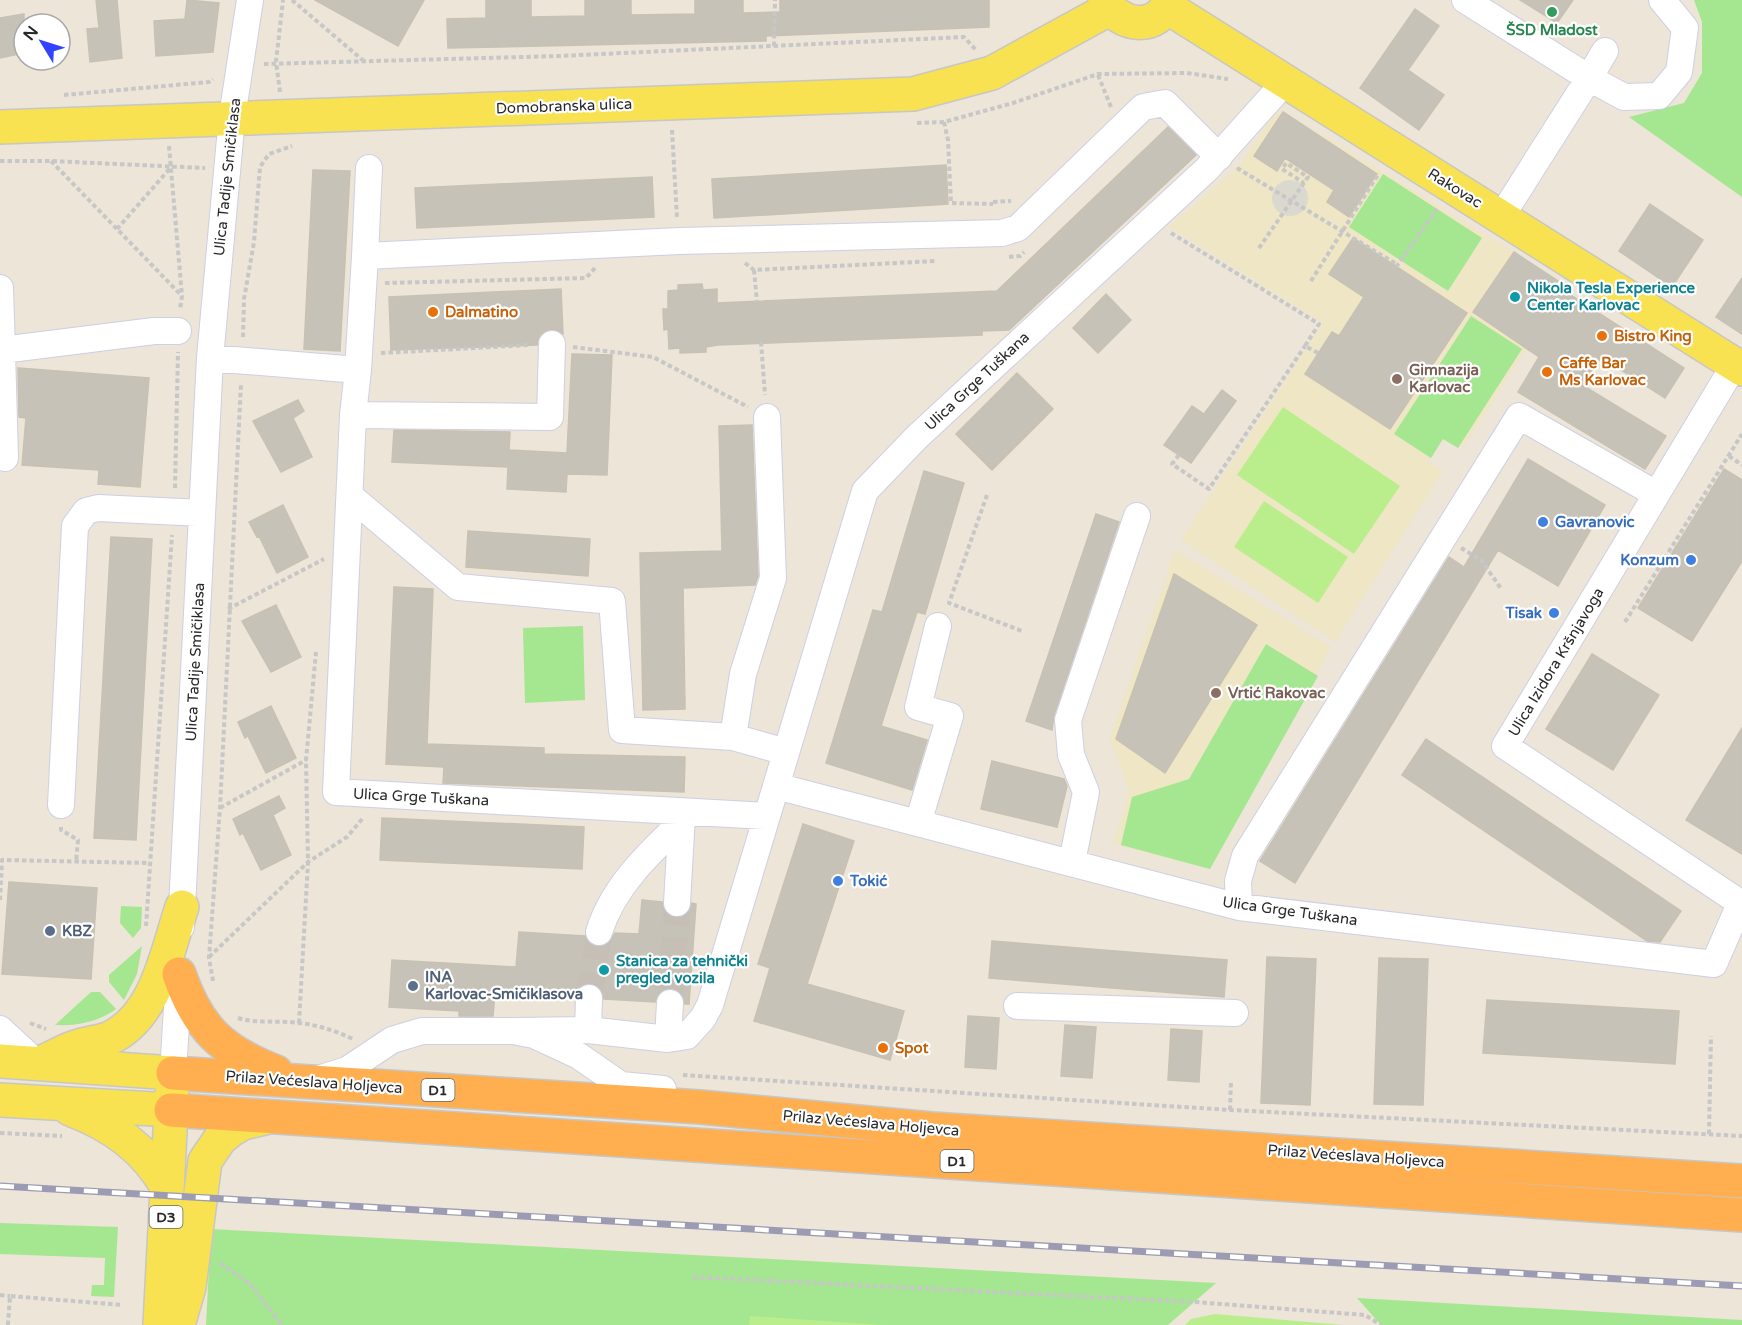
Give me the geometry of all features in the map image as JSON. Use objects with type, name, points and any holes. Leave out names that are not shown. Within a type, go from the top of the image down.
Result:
[{"type":"highway","points":[[179,974],[194,1011],[212,1036],[240,1056],[304,1081]]},
{"type":"highway","name":"Prilaz Većeslava Holjevca","points":[[173,1072],[700,1107],[932,1129],[1742,1181]]},
{"type":"highway","name":"Prilaz Većeslava Holjevca","points":[[171,1110],[1742,1215]]},
{"type":"main road","points":[[1107,4],[1117,17],[1139,23],[1160,15],[1168,3]]},
{"type":"main road","name":"Rakovac","points":[[1168,3],[1285,82],[1739,367]]},
{"type":"main road","name":"Domobranska ulica","points":[[0,127],[913,94],[992,73],[1107,4]]},
{"type":"main road","points":[[38,1064],[76,1046],[111,1037],[139,1015],[150,998],[159,976],[182,907]]},
{"type":"main road","name":"Prilaz Većeslava Holjevca","points":[[0,1061],[173,1072]]},
{"type":"main road","name":"Ulica Tadije Smičiklasa","points":[[160,1325],[173,1072]]},
{"type":"main road","name":"Prilaz Većeslava Holjevca","points":[[0,1100],[171,1110]]},
{"type":"main road","points":[[55,1103],[95,1120],[128,1140],[155,1166],[167,1187]]},
{"type":"main road","points":[[178,1325],[189,1287],[205,1161],[216,1144],[231,1130],[243,1123],[269,1117]]},
{"type":"street","name":"Ulica Tadije Smičiklasa","points":[[173,1072],[210,358],[232,117],[250,0]]},
{"type":"street","points":[[1465,0],[1589,78],[1624,97],[1659,96],[1680,72],[1685,28],[1662,0]]},
{"type":"street","points":[[1501,217],[1605,51]]},
{"type":"street","name":"Ulica Grge Tuškana","points":[[513,1031],[588,1030],[668,1039],[687,1036],[703,1018],[710,1005],[865,491],[917,437],[1225,161],[1285,82]]},
{"type":"street","points":[[365,256],[679,241],[1004,245],[1018,228],[1143,107],[1165,103],[1225,161]]},
{"type":"street","name":"Ulica Grge Tuškana","points":[[369,168],[353,415],[336,792],[682,817],[766,816]]},
{"type":"street","points":[[0,288],[5,458]]},
{"type":"street","points":[[2,350],[154,331],[178,331]]},
{"type":"street","points":[[353,415],[550,417],[552,344]]},
{"type":"street","points":[[210,358],[242,362],[358,362]]},
{"type":"street","name":"Ulica Izidora Kršnjavoga","points":[[1739,367],[1656,494],[1505,746],[1741,904]]},
{"type":"street","points":[[1239,907],[1238,881],[1245,856],[1519,416],[1656,494]]},
{"type":"street","points":[[733,737],[743,674],[773,578],[767,417]]},
{"type":"street","points":[[350,496],[458,587],[612,601],[622,730],[733,737],[786,752]]},
{"type":"street","points":[[61,805],[75,526],[86,511],[98,508],[202,513]]},
{"type":"street","points":[[1072,861],[1086,792],[1071,754],[1068,720],[1137,516]]},
{"type":"street","points":[[918,823],[950,716],[918,707],[938,626]]},
{"type":"street","name":"Ulica Grge Tuškana","points":[[776,786],[1072,861],[1239,907],[1714,964],[1741,904]]},
{"type":"street","points":[[677,903],[682,817]]},
{"type":"street","points":[[599,932],[607,907],[626,880],[682,817]]},
{"type":"street","points":[[588,1030],[590,998]]},
{"type":"street","points":[[668,1039],[670,1003]]},
{"type":"street","points":[[1017,1006],[1234,1013]]},
{"type":"street","points":[[0,1029],[38,1064]]},
{"type":"street","points":[[304,1081],[347,1070],[392,1040],[422,1031],[513,1031],[534,1035],[579,1056],[621,1085],[664,1090],[700,1107]]},
{"type":"path","points":[[280,89],[276,62],[283,0]]},
{"type":"path","points":[[292,0],[365,62]]},
{"type":"path","points":[[774,46],[775,0]]},
{"type":"path","points":[[260,64],[365,62],[964,37],[978,52]]},
{"type":"path","points":[[58,95],[209,82],[218,74]]},
{"type":"path","points":[[1098,74],[1112,110]]},
{"type":"path","points":[[1009,97],[1013,103]]},
{"type":"path","points":[[944,122],[948,141],[951,203],[993,202],[1004,245]]},
{"type":"path","points":[[672,129],[679,241]]},
{"type":"path","points":[[0,161],[51,160],[173,165]]},
{"type":"path","points":[[51,160],[182,296]]},
{"type":"path","points":[[1225,161],[1397,266],[1441,203]]},
{"type":"path","points":[[1259,248],[1292,201],[1304,183],[1308,177],[1286,163],[1282,169],[1304,183]]},
{"type":"path","points":[[117,229],[173,165]]},
{"type":"path","points":[[146,929],[174,513],[178,331],[182,296],[173,165]]},
{"type":"path","points":[[214,985],[209,958],[219,808],[244,299],[254,242],[260,167]]},
{"type":"path","points":[[1311,281],[1383,167]]},
{"type":"path","points":[[1163,227],[1319,324],[1209,489],[1172,464],[1179,455]]},
{"type":"path","points":[[754,270],[757,302]]},
{"type":"path","points":[[761,342],[767,417]]},
{"type":"path","points":[[358,362],[552,344],[653,357],[767,417]]},
{"type":"path","points":[[1305,346],[1318,353]]},
{"type":"path","points":[[1625,622],[1742,434]]},
{"type":"path","points":[[1729,456],[1742,465]]},
{"type":"path","points":[[987,495],[950,603],[1022,631]]},
{"type":"path","points":[[1444,538],[1481,560],[1502,590]]},
{"type":"path","points":[[228,609],[325,559]]},
{"type":"path","points":[[219,808],[306,760]]},
{"type":"path","points":[[209,958],[308,862],[347,837],[382,795]]},
{"type":"path","points":[[61,805],[61,830],[78,840],[76,861]]},
{"type":"path","points":[[0,900],[2,860],[149,863]]},
{"type":"path","points":[[231,1015],[251,1021],[299,1023],[329,1029],[377,1050]]},
{"type":"path","points":[[1709,1134],[1711,1036]]},
{"type":"path","points":[[681,1075],[1230,1110],[1742,1136]]},
{"type":"path","points":[[1230,1110],[1231,1080]]},
{"type":"path","points":[[0,1133],[68,1137]]},
{"type":"path","points":[[214,1258],[250,1284],[282,1325]]},
{"type":"path","points":[[693,1277],[1195,1302],[1365,1315],[1381,1325]]},
{"type":"path","points":[[0,1295],[123,1305]]},
{"type":"path","points":[[8,1325],[10,1296]]},
{"type":"shaded area","name":"Gimnazija Karlovac","points":[[1278,108],[1514,252],[1565,287],[1464,447],[1445,435],[1428,461],[1443,471],[1335,642],[1181,540],[1323,323],[1169,227],[1239,166]]},
{"type":"shaded area","points":[[1290,180],[1303,185],[1308,198],[1303,211],[1290,216],[1277,211],[1272,198],[1277,185]]},
{"type":"shaded area","name":"Vrtić Rakovac","points":[[1175,550],[1331,647],[1210,869],[1113,844],[1129,791],[1110,739]]},
{"type":"green space","points":[[1694,0],[1742,0],[1742,197],[1629,117],[1684,103],[1702,73],[1702,22]]},
{"type":"green space","points":[[1383,174],[1482,238],[1448,291],[1349,227]]},
{"type":"green space","points":[[1471,316],[1522,349],[1458,448],[1443,439],[1431,458],[1394,434]]},
{"type":"green space","points":[[1283,407],[1400,486],[1354,554],[1237,475]]},
{"type":"green space","points":[[1264,501],[1348,557],[1318,603],[1234,547]]},
{"type":"green space","points":[[583,626],[585,700],[525,703],[523,628]]},
{"type":"green space","points":[[1266,644],[1318,676],[1210,869],[1121,845],[1132,797],[1189,779]]},
{"type":"green space","points":[[121,906],[142,907],[141,928],[133,938],[120,923]]},
{"type":"green space","points":[[142,946],[137,974],[124,1000],[109,982],[109,975]]},
{"type":"green space","points":[[91,992],[100,992],[116,1009],[87,1022],[55,1025]]},
{"type":"green space","points":[[0,1223],[118,1227],[114,1297],[91,1296],[92,1285],[104,1285],[105,1258],[0,1254]]},
{"type":"green space","points":[[211,1229],[1216,1283],[1168,1325],[206,1325]]},
{"type":"green space","points":[[1357,1298],[1742,1320],[1742,1325],[1381,1325]]},
{"type":"green space","points":[[1215,1314],[1344,1325],[1185,1325],[1191,1319]]},
{"type":"green space","points":[[750,1316],[883,1325],[749,1325]]},
{"type":"building","points":[[96,0],[117,0],[122,58],[90,62],[87,29],[99,28]]},
{"type":"building","points":[[187,0],[219,3],[213,52],[156,56],[154,21],[185,19]]},
{"type":"building","points":[[315,0],[424,0],[398,46]]},
{"type":"building","points":[[486,0],[531,0],[531,17],[585,16],[585,0],[631,0],[631,15],[695,14],[695,0],[743,0],[743,13],[780,12],[780,0],[989,0],[989,27],[766,36],[766,41],[448,48],[447,19],[486,18]]},
{"type":"building","name":"ŠSD Mladost","points":[[1520,0],[1573,0],[1557,23]]},
{"type":"building","points":[[1415,9],[1439,26],[1408,70],[1444,95],[1419,130],[1360,88]]},
{"type":"building","points":[[12,16],[12,56],[0,58],[0,18]]},
{"type":"building","points":[[1283,112],[1377,174],[1349,217],[1327,202],[1334,190],[1285,158],[1277,171],[1254,156]]},
{"type":"building","points":[[1168,127],[1196,155],[1009,330],[982,331],[982,335],[718,345],[706,347],[706,352],[680,353],[680,348],[669,349],[668,329],[664,330],[663,309],[668,309],[668,291],[678,290],[678,285],[702,284],[703,290],[717,289],[717,303],[997,291]]},
{"type":"building","points":[[946,165],[948,204],[714,218],[712,179]]},
{"type":"building","points":[[313,170],[350,171],[340,351],[304,349]]},
{"type":"building","points":[[652,177],[654,217],[417,228],[415,188]]},
{"type":"building","points":[[1650,204],[1703,240],[1672,287],[1619,251]]},
{"type":"building","points":[[1353,238],[1467,313],[1390,429],[1305,374],[1332,332],[1339,336],[1364,297],[1329,274]]},
{"type":"building","points":[[1514,252],[1558,281],[1555,285],[1684,368],[1665,398],[1601,357],[1582,385],[1666,436],[1645,469],[1518,392],[1539,357],[1473,312]]},
{"type":"building","points":[[1742,278],[1742,334],[1716,317]]},
{"type":"building","points":[[561,289],[563,334],[553,329],[545,331],[539,337],[537,345],[391,350],[389,297]]},
{"type":"building","points":[[1106,294],[1131,320],[1098,353],[1073,328]]},
{"type":"building","points":[[572,354],[612,355],[607,475],[567,474],[566,492],[507,489],[508,467],[392,462],[394,430],[510,432],[509,450],[567,453]]},
{"type":"building","points":[[18,368],[149,378],[140,487],[98,484],[99,470],[22,465],[26,418],[19,417]]},
{"type":"building","points":[[1017,373],[1053,409],[992,470],[956,434]]},
{"type":"building","points":[[1222,390],[1236,401],[1191,463],[1164,445],[1192,406],[1204,414]]},
{"type":"building","points":[[298,400],[304,411],[293,418],[312,457],[281,472],[253,421]]},
{"type":"building","points":[[752,425],[758,576],[755,585],[683,588],[685,709],[643,710],[640,553],[722,551],[719,426]]},
{"type":"building","points":[[1528,459],[1605,505],[1558,586],[1498,550],[1295,883],[1260,861],[1449,557],[1464,567]]},
{"type":"building","points":[[1724,469],[1742,480],[1742,561],[1692,641],[1638,608]]},
{"type":"building","points":[[924,471],[964,483],[925,614],[917,612],[881,726],[927,740],[912,790],[826,763],[873,610],[882,612]]},
{"type":"building","points":[[283,505],[308,557],[277,573],[259,536],[257,537],[249,522]]},
{"type":"building","points":[[1096,514],[1119,522],[1054,715],[1052,730],[1026,721]]},
{"type":"building","points":[[468,531],[590,539],[588,576],[466,567]]},
{"type":"building","points":[[111,537],[152,539],[136,840],[94,838]]},
{"type":"building","points":[[1174,574],[1257,625],[1165,773],[1116,739]]},
{"type":"building","points":[[394,587],[433,589],[427,744],[544,748],[544,754],[685,757],[684,792],[443,783],[444,767],[386,764]]},
{"type":"building","points":[[276,605],[301,657],[271,672],[242,621]]},
{"type":"building","points":[[1592,654],[1659,695],[1613,770],[1546,729]]},
{"type":"building","points":[[271,706],[296,758],[266,773],[248,736],[245,738],[238,722]]},
{"type":"building","points":[[1742,728],[1742,854],[1686,820]]},
{"type":"building","points":[[1426,739],[1681,911],[1660,942],[1647,941],[1402,775]]},
{"type":"building","points":[[992,761],[1064,779],[1067,786],[1057,827],[981,809]]},
{"type":"building","points":[[279,796],[285,808],[273,815],[291,855],[261,870],[243,833],[240,835],[233,819]]},
{"type":"building","points":[[382,818],[584,827],[582,869],[380,860]]},
{"type":"building","points":[[803,824],[854,841],[807,984],[904,1011],[890,1060],[754,1021],[770,968],[758,964]]},
{"type":"building","name":"KBZ","points":[[9,882],[97,888],[91,979],[2,974]]},
{"type":"building","name":"Stanica za tehnički pregled vozila","points":[[642,900],[662,902],[664,910],[676,918],[684,916],[692,903],[696,904],[689,1004],[685,1004],[679,991],[671,988],[663,990],[655,1002],[604,999],[597,986],[589,983],[577,990],[574,997],[495,993],[493,1016],[459,1016],[459,1011],[389,1007],[392,960],[516,967],[519,932],[585,936],[593,946],[602,947],[609,943],[615,933],[639,934]]},
{"type":"building","points":[[992,941],[1227,960],[1224,997],[989,978]]},
{"type":"building","points":[[1267,957],[1316,959],[1310,1105],[1261,1103]]},
{"type":"building","points":[[1379,958],[1428,959],[1423,1105],[1374,1104]]},
{"type":"building","points":[[1487,1000],[1679,1011],[1675,1064],[1483,1053]]},
{"type":"building","points":[[968,1016],[999,1018],[996,1069],[965,1067]]},
{"type":"building","points":[[1065,1025],[1096,1027],[1092,1078],[1061,1076]]},
{"type":"building","points":[[1171,1029],[1202,1031],[1199,1082],[1168,1080]]},
{"type":"tunnel","points":[[670,1003],[677,903]]},
{"type":"tunnel","points":[[589,998],[599,932]]},
{"type":"railway","points":[[0,1186],[1742,1286]]},
{"type":"place","name":"ŠSD Mladost","points":[[1552,12]]},
{"type":"place","name":"Nikola Tesla Experience Center Karlovac","points":[[1515,297]]},
{"type":"place","name":"Dalmatino","points":[[433,312]]},
{"type":"place","name":"Bistro King","points":[[1602,336]]},
{"type":"place","name":"Caffe Bar Ms Karlovac","points":[[1547,372]]},
{"type":"place","name":"Gimnazija Karlovac","points":[[1397,379]]},
{"type":"place","name":"Gavranovic","points":[[1543,522]]},
{"type":"place","name":"Konzum","points":[[1691,560]]},
{"type":"place","name":"Tisak","points":[[1554,613]]},
{"type":"place","name":"Vrtić Rakovac","points":[[1216,693]]},
{"type":"place","name":"Tokić","points":[[838,881]]},
{"type":"place","name":"KBZ","points":[[50,931]]},
{"type":"place","name":"Stanica za tehnički pregled vozila","points":[[604,970]]},
{"type":"place","name":"INA Karlovac-Smičiklasova","points":[[413,986]]},
{"type":"place","name":"Spot","points":[[883,1048]]}]
